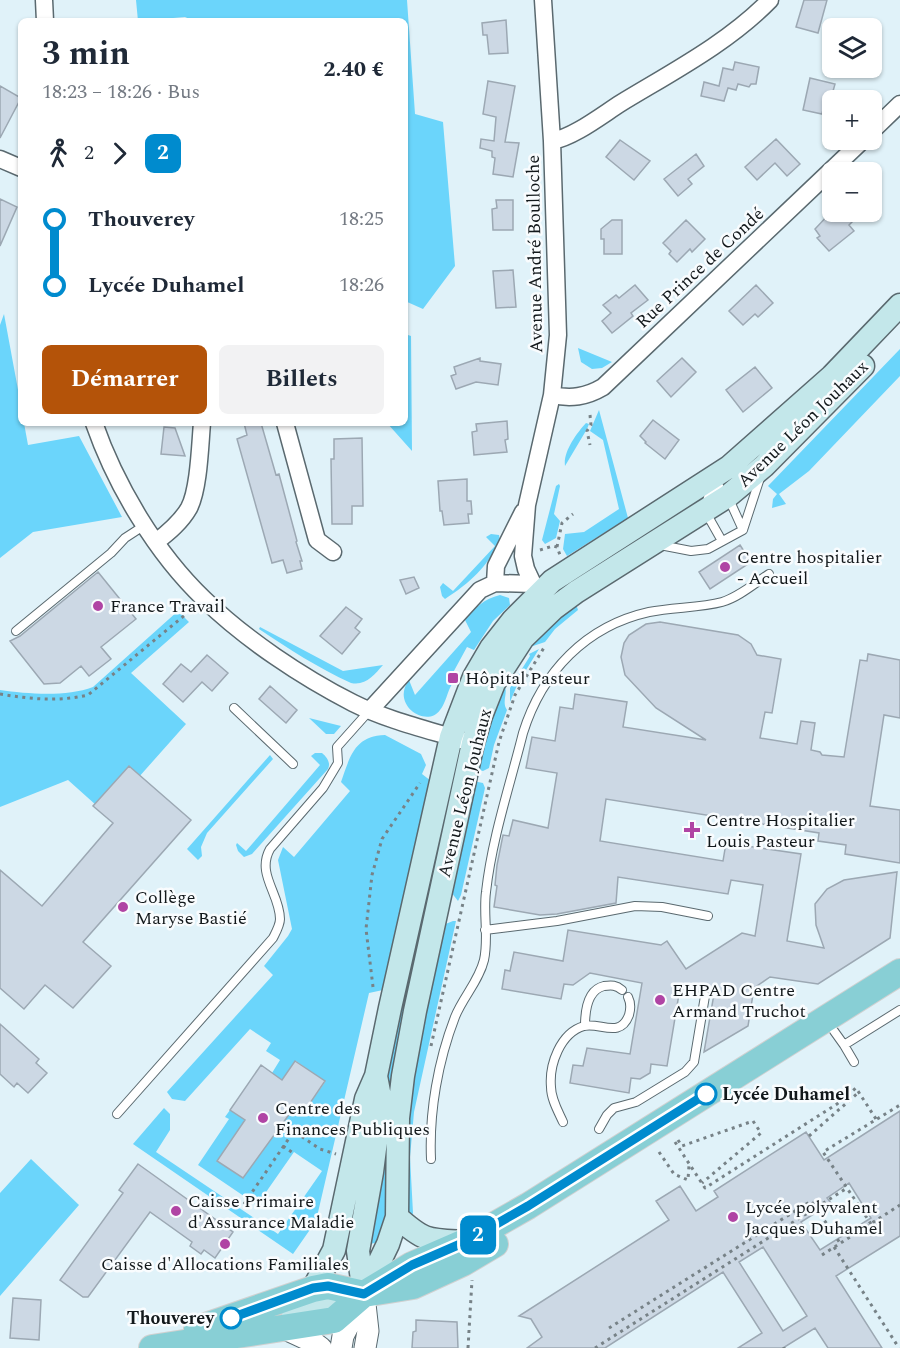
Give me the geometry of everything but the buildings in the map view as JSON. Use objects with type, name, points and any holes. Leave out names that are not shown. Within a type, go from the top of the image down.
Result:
[{"type":"main road","points":[[313,1288],[334,1250],[366,1099],[376,1076],[451,737],[482,663],[513,620],[566,571],[729,467],[832,376],[900,306]]},
{"type":"main road","name":"Avenue Léon Jouhaux","points":[[364,1294],[388,1244],[397,1216],[398,1118],[403,1076],[473,743],[494,683],[523,638],[542,595],[576,592],[728,496],[764,466],[900,328]]},
{"type":"main road","points":[[152,1348],[334,1320],[364,1294],[412,1265],[465,1242],[528,1206],[900,972]]},
{"type":"main road","points":[[252,1332],[364,1294],[413,1286],[463,1263],[839,1038],[900,991]]},
{"type":"main road","points":[[364,1294],[358,1251],[381,1102],[376,1076]]},
{"type":"main road","points":[[397,1216],[414,1232],[427,1239],[465,1242]]},
{"type":"main road","points":[[145,1348],[313,1288],[328,1286],[364,1294]]},
{"type":"street","points":[[44,0],[45,18]]},
{"type":"street","name":"Avenue André Boulloche","points":[[527,505],[552,395],[558,335],[552,141],[543,0]]},
{"type":"street","points":[[552,141],[562,139],[597,119],[714,46],[770,0]]},
{"type":"street","points":[[882,121],[900,104]]},
{"type":"street","name":"Rue Prince de Condé","points":[[552,395],[566,398],[578,397],[592,394],[603,387],[852,150]]},
{"type":"street","points":[[0,159],[18,167]]},
{"type":"street","points":[[95,426],[116,475],[145,525],[156,542],[203,599],[274,655],[353,703],[473,743]]},
{"type":"street","points":[[156,542],[183,518],[194,498],[202,426]]},
{"type":"street","points":[[286,426],[317,540],[333,552]]},
{"type":"street","points":[[495,583],[496,566],[527,505]]},
{"type":"street","points":[[527,505],[524,556],[526,569],[542,595]]},
{"type":"street","points":[[370,710],[480,591],[495,583],[542,595]]},
{"type":"street","points":[[341,1348],[343,1336],[364,1294]]},
{"type":"street","points":[[364,1294],[368,1330],[365,1348]]},
{"type":"street","points":[[283,1328],[321,1348]]},
{"type":"lane","points":[[773,443],[789,429],[801,404]]},
{"type":"lane","points":[[653,543],[691,550],[708,549],[743,530],[764,466]]},
{"type":"lane","points":[[722,541],[705,511],[709,493],[740,469]]},
{"type":"lane","points":[[728,496],[743,530]]},
{"type":"lane","points":[[16,631],[111,553],[125,538],[145,525]]},
{"type":"lane","points":[[431,1160],[430,1129],[442,1056],[456,1015],[484,962],[486,894],[491,863],[523,733],[529,713],[539,693],[578,645],[619,620],[680,606],[723,602],[769,574]]},
{"type":"lane","points":[[234,708],[293,764]]},
{"type":"lane","points":[[117,1114],[273,938],[280,921],[265,870],[265,859],[270,849],[323,788],[338,763],[337,747],[370,710]]},
{"type":"lane","points":[[485,930],[557,921],[635,906],[662,907],[708,916]]},
{"type":"lane","points":[[563,1122],[550,1087],[554,1060],[565,1040],[585,1026],[611,1029],[620,1026],[627,1019],[630,1010],[625,993],[617,986],[600,987],[586,1007],[585,1026]]},
{"type":"lane","points":[[599,1129],[614,1108],[636,1102],[685,1072],[694,1062],[705,996]]},
{"type":"lane","points":[[854,1062],[839,1038],[900,1010]]},
{"type":"path","points":[[590,415],[588,431],[590,445]]},
{"type":"path","points":[[561,558],[557,547],[562,523],[573,514]]},
{"type":"path","points":[[538,551],[553,546],[557,547]]},
{"type":"path","points":[[0,693],[34,699],[72,699],[88,695],[203,599]]},
{"type":"path","points":[[430,1048],[499,742],[515,695],[546,645]]},
{"type":"path","points":[[375,994],[366,929],[372,875],[382,839],[421,782]]},
{"type":"path","points":[[702,1183],[761,1133],[753,1121],[682,1146],[676,1141],[705,1188],[837,1104],[856,1088],[876,1119]]},
{"type":"path","points":[[809,1136],[859,1092]]},
{"type":"path","points":[[871,1224],[823,1152],[900,1105]]},
{"type":"path","points":[[283,1124],[320,1149],[353,1158]]},
{"type":"path","points":[[244,1204],[294,1131]]},
{"type":"path","points":[[283,1146],[293,1153]]},
{"type":"path","points":[[659,1152],[674,1174],[688,1180],[689,1164]]},
{"type":"path","points":[[595,1348],[847,1188]]},
{"type":"path","points":[[609,1328],[811,1201],[840,1243]]},
{"type":"path","points":[[822,1255],[900,1205]]},
{"type":"path","points":[[834,1247],[899,1348]]},
{"type":"path","points":[[468,1348],[472,1278]]},
{"type":"shaded area","points":[[136,0],[407,0],[415,114],[443,122],[455,266],[423,309],[408,302],[408,18],[138,18]]},
{"type":"shaded area","points":[[4,314],[18,390],[18,426],[25,426],[28,445],[79,436],[122,517],[33,532],[0,558],[0,325]]},
{"type":"shaded area","points":[[408,335],[411,336],[412,451],[390,426],[408,426]]},
{"type":"shaded area","points":[[578,348],[612,362],[602,368],[592,369],[581,362]]},
{"type":"shaded area","points":[[900,349],[900,376],[809,471],[779,494],[786,504],[772,508],[773,499],[777,494],[768,486]]},
{"type":"shaded area","points":[[599,410],[628,518],[567,556],[563,549],[565,534],[584,532],[619,509],[603,440],[590,431]]},
{"type":"shaded area","points":[[586,423],[589,424],[587,429],[565,466],[568,449]]},
{"type":"shaded area","points":[[559,484],[554,514],[560,521],[556,538],[545,544],[542,540],[556,486]]},
{"type":"shaded area","points":[[491,534],[499,535],[500,541],[489,559],[463,587],[445,599],[440,587],[443,583],[453,591],[495,546],[486,537]]},
{"type":"shaded area","points":[[500,595],[509,598],[510,605],[493,621],[474,650],[467,647],[449,680],[452,684],[440,710],[427,717],[412,712],[404,698],[404,689],[409,680],[415,695],[471,632],[465,620],[469,615],[485,601]]},
{"type":"shaded area","points":[[575,601],[578,610],[555,629],[545,642],[527,648]]},
{"type":"shaded area","points":[[178,611],[189,622],[131,673],[186,724],[106,814],[68,780],[0,807],[0,690],[60,693],[93,687]]},
{"type":"shaded area","points":[[260,627],[343,671],[383,665],[365,681],[351,683],[304,658],[259,629]]},
{"type":"shaded area","points":[[539,649],[518,683],[510,702],[510,688],[530,656],[529,654]]},
{"type":"shaded area","points":[[504,685],[507,710],[494,745],[489,768],[483,771],[476,769],[479,751]]},
{"type":"shaded area","points":[[309,718],[341,726],[334,734],[326,734]]},
{"type":"shaded area","points":[[385,735],[421,754],[426,765],[422,774],[431,781],[383,990],[369,993],[316,1221],[293,1254],[133,1144],[164,1108],[170,1114],[170,1130],[156,1152],[278,1234],[322,1171],[294,1152],[257,1205],[198,1165],[229,1119],[225,1117],[230,1110],[245,1120],[217,1161],[243,1178],[279,1126],[281,1127],[291,1108],[302,1115],[325,1082],[296,1061],[282,1080],[272,1073],[280,1060],[266,1051],[271,1043],[250,1029],[185,1101],[172,1099],[167,1092],[273,975],[264,966],[292,929],[278,860],[283,847],[294,857],[350,791],[341,782],[355,750],[366,739]]},
{"type":"shaded area","points":[[315,753],[322,753],[325,756],[329,762],[328,769],[252,854],[244,857],[238,851],[237,843],[246,851],[320,765],[311,756]]},
{"type":"shaded area","points":[[270,755],[273,759],[207,833],[201,847],[202,856],[198,860],[187,849]]},
{"type":"shaded area","points":[[449,774],[458,776],[389,1206],[378,1242],[367,1245],[389,1057]]},
{"type":"shaded area","points":[[473,781],[483,783],[485,788],[458,901],[451,892]]},
{"type":"shaded area","points":[[456,921],[414,1112],[410,1157],[413,1213],[410,1220],[405,1205],[406,1099],[443,925]]},
{"type":"shaded area","points":[[31,1159],[79,1205],[0,1296],[0,1193]]},
{"type":"bus line","name":"2","points":[[231,1318],[313,1288],[328,1286],[364,1294],[412,1265],[465,1242],[528,1206],[706,1094]]},
{"type":"place","name":"Centre hospitalier - Accueil","points":[[725,567]]},
{"type":"place","name":"France Travail","points":[[98,606]]},
{"type":"place","name":"Hôpital Pasteur","points":[[453,678]]},
{"type":"place","name":"Centre Hospitalier Louis Pasteur","points":[[692,830]]},
{"type":"place","name":"Collège Maryse Bastié","points":[[123,907]]},
{"type":"place","name":"EHPAD Centre Armand Truchot","points":[[660,1000]]},
{"type":"place","name":"Lycée Duhamel","points":[[706,1094]]},
{"type":"place","name":"Centre des Finances Publiques","points":[[263,1118]]},
{"type":"place","name":"Caisse Primaire d'Assurance Maladie","points":[[176,1211]]},
{"type":"place","name":"Lycée polyvalent Jacques Duhamel","points":[[733,1217]]},
{"type":"place","name":"Caisse d'Allocations Familiales","points":[[225,1244]]},
{"type":"place","name":"Thouverey","points":[[231,1318]]}]
